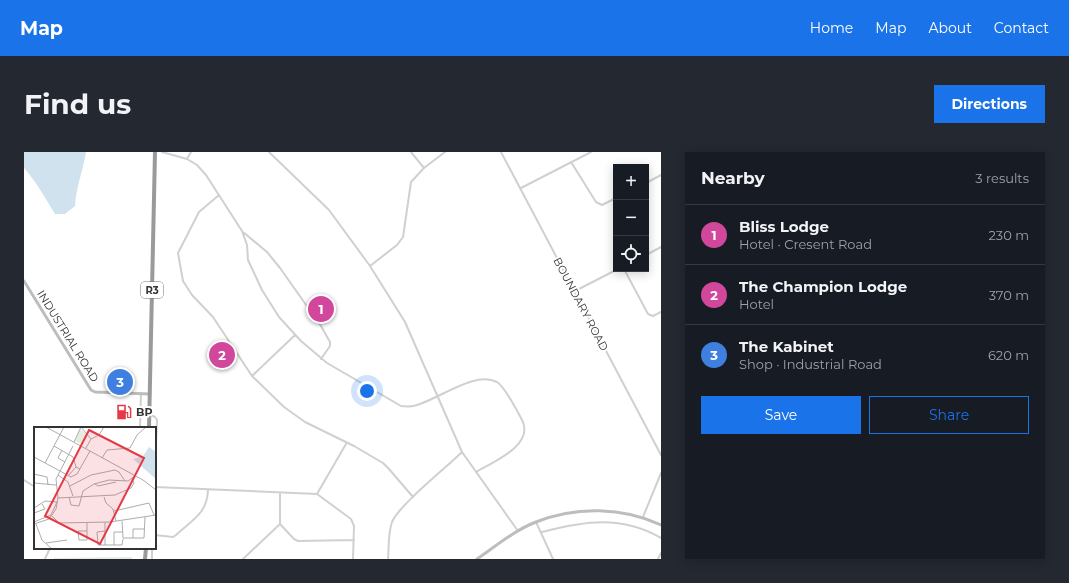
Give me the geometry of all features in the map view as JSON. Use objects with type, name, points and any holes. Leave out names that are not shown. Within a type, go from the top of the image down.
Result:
[{"type":"highway","name":"R3","points":[[149,427],[155,152]]},
{"type":"highway","points":[[145,559],[146,549]]},
{"type":"street","points":[[162,152],[187,159],[197,165],[219,195],[242,231],[267,252],[280,268],[321,326],[330,342],[330,346],[321,359]]},
{"type":"street","points":[[187,159],[191,152]]},
{"type":"street","points":[[269,152],[329,210],[370,266],[405,322],[462,452],[518,531]]},
{"type":"street","points":[[411,152],[424,168]]},
{"type":"street","points":[[370,266],[397,245],[403,237],[411,182],[424,168],[445,152]]},
{"type":"street","name":"BOUNDARY ROAD","points":[[501,152],[661,455]]},
{"type":"street","points":[[520,188],[591,152]]},
{"type":"street","points":[[571,162],[596,202],[602,205],[613,200]]},
{"type":"street","points":[[649,181],[661,175]]},
{"type":"street","points":[[219,195],[199,212],[178,253],[183,281],[192,295],[213,317],[252,376],[291,413],[383,463],[413,498]]},
{"type":"street","points":[[242,231],[248,260],[262,290],[279,317],[321,359],[338,371],[401,406],[413,406],[477,380],[497,382],[523,422],[524,432],[520,444],[476,472]]},
{"type":"street","points":[[649,253],[661,247]]},
{"type":"street","points":[[575,291],[613,272]]},
{"type":"street","points":[[626,272],[650,316],[661,312]]},
{"type":"street","name":"INDUSTRIAL ROAD","points":[[24,281],[91,390],[95,392],[150,394]]},
{"type":"street","points":[[252,376],[296,335]]},
{"type":"street","points":[[140,394],[140,427]]},
{"type":"street","points":[[150,414],[156,417],[157,420],[156,444]]},
{"type":"street","points":[[317,494],[346,444]]},
{"type":"street","points":[[388,559],[390,531],[396,516],[462,452]]},
{"type":"street","points":[[643,517],[661,473]]},
{"type":"street","points":[[24,480],[34,486]]},
{"type":"street","points":[[156,487],[317,494],[351,519],[354,526],[352,559]]},
{"type":"street","points":[[156,535],[173,537],[176,535],[203,511],[208,501],[208,490]]},
{"type":"street","points":[[280,493],[280,524],[294,539],[298,541],[354,540]]},
{"type":"street","points":[[477,559],[518,531],[536,522],[565,514],[588,511],[613,511],[643,517],[661,525]]},
{"type":"street","points":[[536,522],[542,532],[553,559]]},
{"type":"street","points":[[542,532],[570,525],[615,523],[638,526],[661,538]]},
{"type":"street","points":[[243,559],[280,524]]},
{"type":"street","points":[[45,559],[50,549]]},
{"type":"street","points":[[658,559],[661,552]]},
{"type":"shaded area","points":[[132,557],[132,559],[54,559],[54,558]]},
{"type":"water","points":[[24,152],[86,152],[75,206],[65,214],[55,214],[24,168]]},
{"type":"place","name":"Bliss Lodge","points":[[321,309]]},
{"type":"place","name":"The Champion Lodge","points":[[222,355]]},
{"type":"place","name":"The Kabinet","points":[[120,382]]},
{"type":"place","name":"BP","points":[[124,412]]}]
